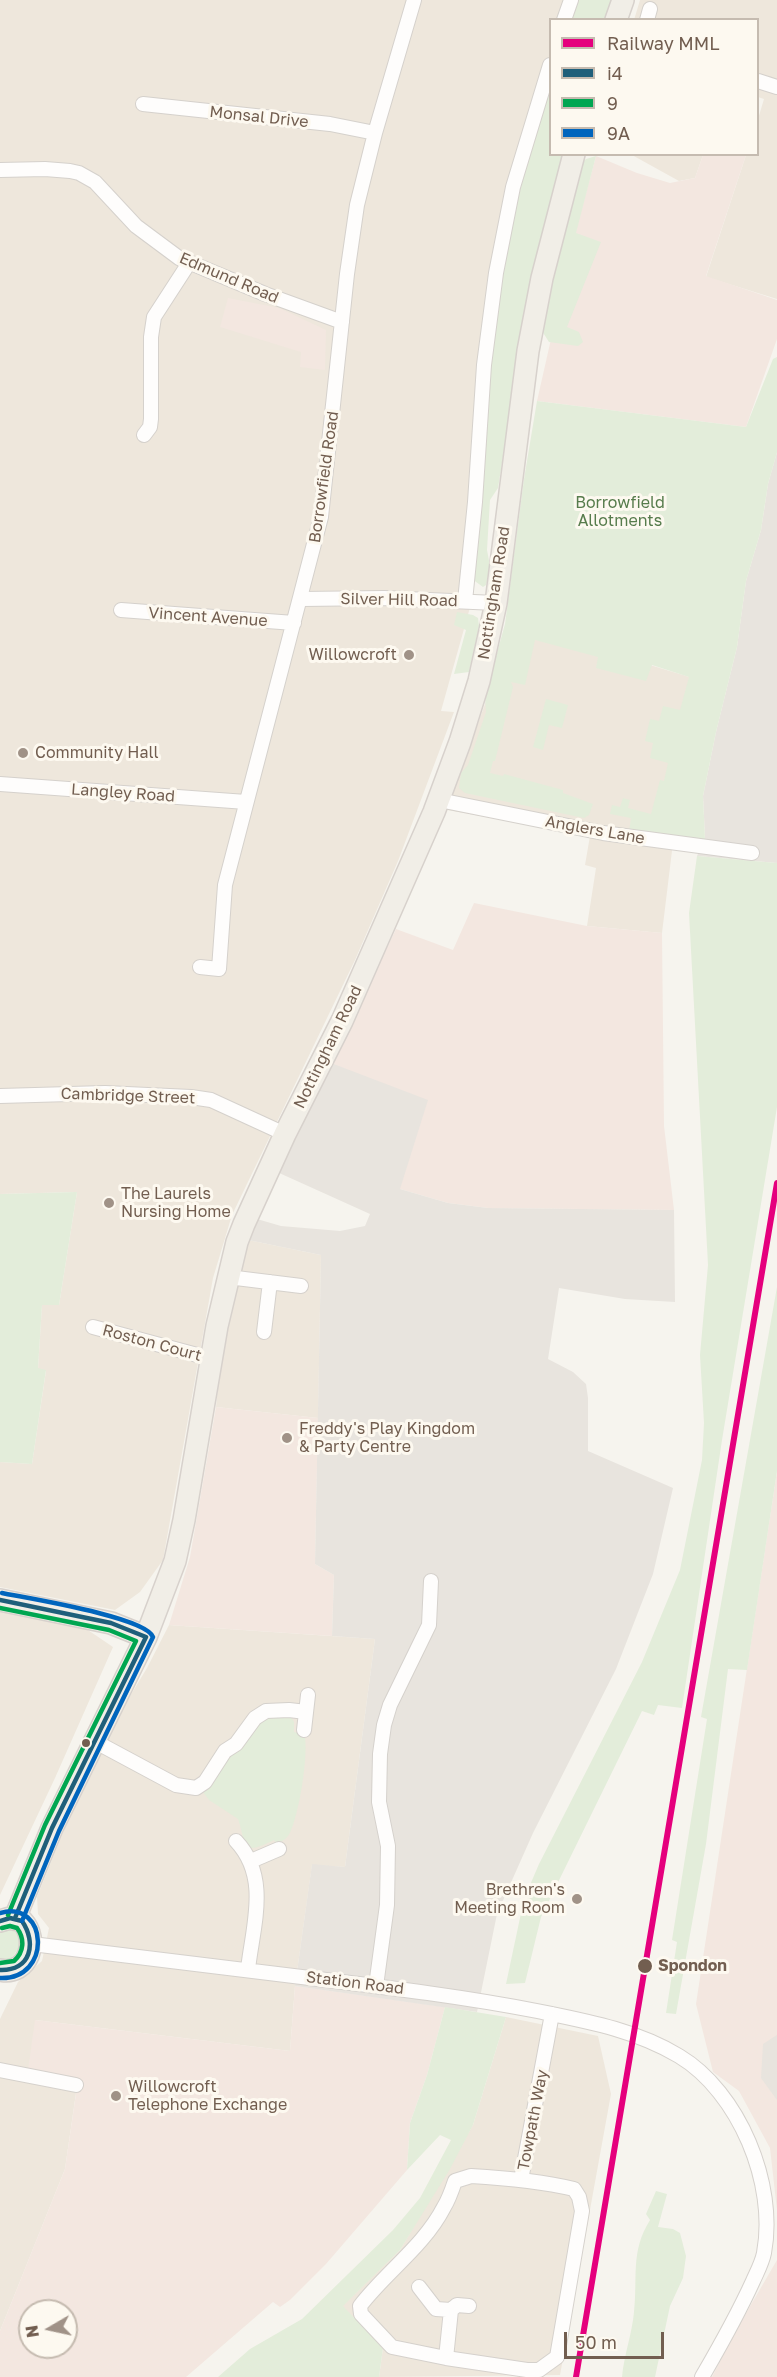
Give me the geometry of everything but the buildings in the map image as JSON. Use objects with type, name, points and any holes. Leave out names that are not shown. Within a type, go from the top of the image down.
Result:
[{"type":"main road","points":[[617,18],[623,0]]},
{"type":"main road","name":"Nottingham Road","points":[[8,1920],[146,1636],[175,1561],[228,1277],[244,1224],[285,1134],[342,1021],[439,800],[479,681],[496,603],[528,351],[545,267],[573,156]]},
{"type":"main road","points":[[0,1600],[111,1623],[146,1636]]},
{"type":"main road","points":[[0,1970],[14,1970],[22,1964],[32,1944],[31,1932],[22,1921],[8,1920]]},
{"type":"street","points":[[565,18],[571,0]]},
{"type":"street","name":"Borrowfield Road","points":[[200,967],[219,969],[225,885],[302,599],[323,508],[342,322],[357,205],[410,1]]},
{"type":"street","name":"Nottingham Road","points":[[465,601],[484,365],[496,273],[513,187],[549,67]]},
{"type":"street","points":[[759,81],[777,87]]},
{"type":"street","name":"Monsal Drive","points":[[143,104],[330,124],[375,133]]},
{"type":"street","name":"Edmund Road","points":[[0,170],[70,171],[89,178],[101,187],[144,233],[166,250],[189,263],[342,322]]},
{"type":"street","points":[[144,435],[150,427],[151,419],[151,337],[154,317],[189,263]]},
{"type":"street","name":"Silver Hill Road","points":[[302,599],[496,603]]},
{"type":"street","name":"Vincent Avenue","points":[[121,610],[294,623]]},
{"type":"street","name":"Langley Road","points":[[0,784],[246,802]]},
{"type":"street","name":"Anglers Lane","points":[[439,800],[603,833],[752,853]]},
{"type":"street","name":"Cambridge Street","points":[[0,1096],[105,1093],[191,1097],[211,1100],[285,1134]]},
{"type":"street","points":[[228,1277],[301,1286]]},
{"type":"street","points":[[264,1332],[270,1282]]},
{"type":"street","name":"Roston Court","points":[[93,1327],[212,1359]]},
{"type":"street","points":[[376,1986],[387,1905],[388,1846],[379,1802],[380,1754],[384,1725],[390,1705],[429,1625],[431,1581]]},
{"type":"street","points":[[304,1730],[308,1695]]},
{"type":"street","points":[[94,1742],[176,1785],[196,1788],[205,1782],[225,1750],[236,1744],[255,1718],[266,1712],[289,1710],[306,1712]]},
{"type":"street","points":[[236,1841],[251,1861],[258,1888],[248,1969]]},
{"type":"street","points":[[251,1861],[279,1849]]},
{"type":"street","name":"Station Road","points":[[32,1944],[248,1969],[471,1999],[607,2026],[658,2044],[697,2069],[736,2114],[748,2135],[761,2173],[771,2255]]},
{"type":"street","name":"Towpath Way","points":[[446,2358],[392,2347],[361,2314],[360,2306],[374,2287],[422,2239],[444,2208],[455,2181],[471,2176],[521,2180],[552,2014]]},
{"type":"street","points":[[0,2070],[76,2085]]},
{"type":"street","points":[[451,2310],[446,2358],[539,2370],[556,2357],[582,2211],[579,2197],[574,2189],[521,2180]]},
{"type":"street","points":[[702,2377],[748,2292],[771,2255]]},
{"type":"street","points":[[419,2287],[436,2309],[451,2310],[457,2305],[469,2306]]},
{"type":"shaded area","points":[[0,0],[578,0],[571,18],[549,18],[549,91],[469,611],[441,711],[454,712],[398,861],[355,960],[232,1215],[213,1278],[163,1560],[140,1592],[115,1610],[0,1587],[0,1462],[32,1464],[46,1371],[38,1369],[42,1305],[59,1305],[77,1192],[0,1194]]},
{"type":"shaded area","points":[[640,0],[777,0],[777,299],[706,277],[746,156],[759,156],[759,116],[764,99],[759,97],[759,18],[635,18]]},
{"type":"shaded area","points":[[596,156],[637,173],[670,183],[695,178],[703,156],[746,156],[706,276],[777,300],[777,339],[746,427],[537,401],[575,233]]},
{"type":"shaded area","points":[[634,156],[703,156],[695,178],[679,181]]},
{"type":"shaded area","points":[[228,298],[279,308],[326,330],[325,370],[300,367],[301,352],[220,327]]},
{"type":"shaded area","points":[[777,452],[777,863],[697,856],[705,839],[703,796],[737,647],[746,581],[761,530],[768,484]]},
{"type":"shaded area","points":[[508,622],[693,678],[662,933],[587,926],[596,868],[585,865],[590,836],[447,810],[495,676]]},
{"type":"shaded area","points":[[474,903],[587,926],[662,933],[664,1126],[674,1210],[488,1208],[448,1203],[400,1189],[331,1063],[396,929],[453,950]]},
{"type":"shaded area","points":[[331,1063],[428,1100],[400,1189],[448,1203],[488,1208],[674,1210],[675,1302],[625,1299],[559,1288],[548,1359],[573,1372],[586,1384],[588,1451],[673,1488],[653,1574],[616,1669],[533,1833],[497,1914],[477,2012],[295,1986],[312,1864],[345,1867],[375,1639],[332,1636],[334,1575],[315,1564],[321,1255],[248,1240],[257,1219],[281,1226],[340,1231],[365,1226],[370,1214],[277,1172]]},
{"type":"shaded area","points":[[248,1240],[321,1255],[318,1418],[216,1407],[222,1348]]},
{"type":"shaded area","points":[[216,1407],[318,1418],[315,1564],[334,1575],[332,1636],[169,1625],[190,1557]]},
{"type":"shaded area","points":[[777,1471],[777,2210],[770,2148],[739,2091],[713,2072],[696,2004]]},
{"type":"shaded area","points":[[0,1610],[79,1624],[113,1647],[0,1895]]},
{"type":"shaded area","points":[[169,1625],[375,1639],[345,1867],[312,1865],[295,1986],[290,2051],[35,2020],[78,2079],[65,2169],[0,2331],[0,2019],[18,1982],[42,1961],[49,1928],[38,1914],[37,1897],[68,1820],[124,1706]]},
{"type":"shaded area","points":[[295,1986],[445,2007],[427,2075],[410,2123],[407,2170],[326,2264],[290,2300],[280,2307],[273,2302],[186,2377],[0,2377],[0,2331],[65,2169],[78,2080],[28,2070],[35,2020],[290,2051]]},
{"type":"shaded area","points":[[506,2017],[598,2036],[611,2094],[560,2375],[379,2377],[383,2348],[342,2306],[400,2250],[473,2125]]},
{"type":"shaded area","points":[[777,2035],[777,2100],[761,2078],[763,2044]]},
{"type":"shaded area","points":[[777,2260],[777,2377],[712,2377],[731,2339]]},
{"type":"green space","points":[[577,0],[611,0],[605,18],[571,18]]},
{"type":"green space","points":[[549,86],[549,156],[566,156],[529,294],[498,488],[490,500],[487,550],[490,566],[486,585],[483,587],[472,579],[494,317],[520,178]]},
{"type":"green space","points":[[596,156],[576,233],[601,242],[567,327],[579,332],[583,342],[578,346],[549,342],[542,331],[563,228],[581,163]]},
{"type":"green space","name":"Borrowfield Allotments","points":[[777,357],[777,452],[768,484],[761,530],[746,581],[737,647],[703,796],[705,839],[697,841],[629,832],[631,818],[610,814],[612,805],[620,807],[623,798],[630,800],[628,808],[651,814],[660,780],[664,781],[668,763],[650,758],[653,743],[645,741],[650,719],[659,721],[663,706],[680,710],[689,677],[652,665],[646,681],[596,668],[598,657],[535,640],[525,685],[511,682],[513,687],[490,773],[503,776],[504,774],[563,790],[563,793],[593,804],[589,815],[584,818],[465,793],[459,788],[461,773],[468,765],[486,712],[485,696],[505,624],[537,401],[746,427],[773,359]]},
{"type":"green space","points":[[457,612],[478,618],[479,626],[469,672],[454,674],[466,630],[454,625]]},
{"type":"green space","points":[[546,699],[568,705],[562,728],[549,725],[543,750],[533,747]]},
{"type":"green space","points":[[697,856],[777,863],[777,1107],[722,1440],[682,1708],[658,1705],[654,1715],[642,1711],[541,1917],[525,1983],[506,1984],[524,1899],[539,1864],[642,1662],[680,1570],[702,1460],[704,1423],[700,1355],[708,1265],[689,913]]},
{"type":"green space","points":[[77,1192],[59,1305],[42,1305],[38,1368],[46,1370],[32,1464],[0,1462],[0,1194]]},
{"type":"green space","points":[[777,1287],[777,1471],[747,1670],[728,1669],[706,1844],[676,2014],[666,2013],[677,1942],[672,1940],[707,1719],[701,1717]]},
{"type":"green space","points":[[283,1715],[291,1717],[294,1722],[294,1732],[304,1734],[304,1770],[296,1817],[292,1829],[284,1840],[276,1843],[274,1840],[250,1848],[244,1842],[238,1819],[209,1800],[203,1792],[212,1783],[221,1764],[259,1722],[269,1717]]},
{"type":"green space","points":[[9,1929],[19,1934],[20,1946],[11,1959],[0,1961],[0,1932]]},
{"type":"green space","points":[[445,2007],[506,2017],[473,2125],[450,2169],[400,2250],[343,2306],[383,2348],[379,2377],[218,2377],[250,2349],[302,2319],[393,2230],[420,2198],[451,2140],[440,2135],[407,2170],[410,2123],[427,2075]]},
{"type":"green space","points":[[656,2191],[667,2194],[658,2227],[673,2229],[680,2233],[686,2256],[683,2278],[670,2306],[655,2377],[622,2377],[633,2320],[637,2254],[650,2220],[646,2214]]},
{"type":"rail line","name":"MML","points":[[576,2377],[777,1183]]},
{"type":"transit line","name":"9A","points":[[2,1593],[130,1622],[153,1637],[59,1831],[22,1921]]},
{"type":"transit line","name":"i4","points":[[0,1600],[111,1623],[146,1637],[52,1828],[15,1918]]},
{"type":"transit line","name":"9","points":[[0,1608],[109,1630],[136,1641],[45,1825],[8,1915]]},
{"type":"transit line","name":"9A","points":[[0,1913],[16,1912],[28,1918],[35,1928],[38,1941],[36,1955],[29,1967],[17,1975],[0,1978]]},
{"type":"transit line","name":"i4","points":[[0,1921],[10,1918],[22,1921],[27,1929],[30,1946],[25,1961],[19,1966],[0,1970]]},
{"type":"transit line","name":"9","points":[[0,1963],[14,1961],[20,1954],[22,1945],[17,1928],[10,1926],[2,1928]]},
{"type":"place","name":"Willowcroft","points":[[409,655]]},
{"type":"place","name":"Community Hall","points":[[23,753]]},
{"type":"place","name":"The Laurels Nursing Home","points":[[109,1203]]},
{"type":"place","name":"Freddy's Play Kingdom & Party Centre","points":[[287,1438]]},
{"type":"place","name":"Brethren's Meeting Room","points":[[577,1899]]},
{"type":"place","name":"Spondon","points":[[645,1966]]},
{"type":"place","name":"Willowcroft Telephone Exchange","points":[[116,2096]]}]
